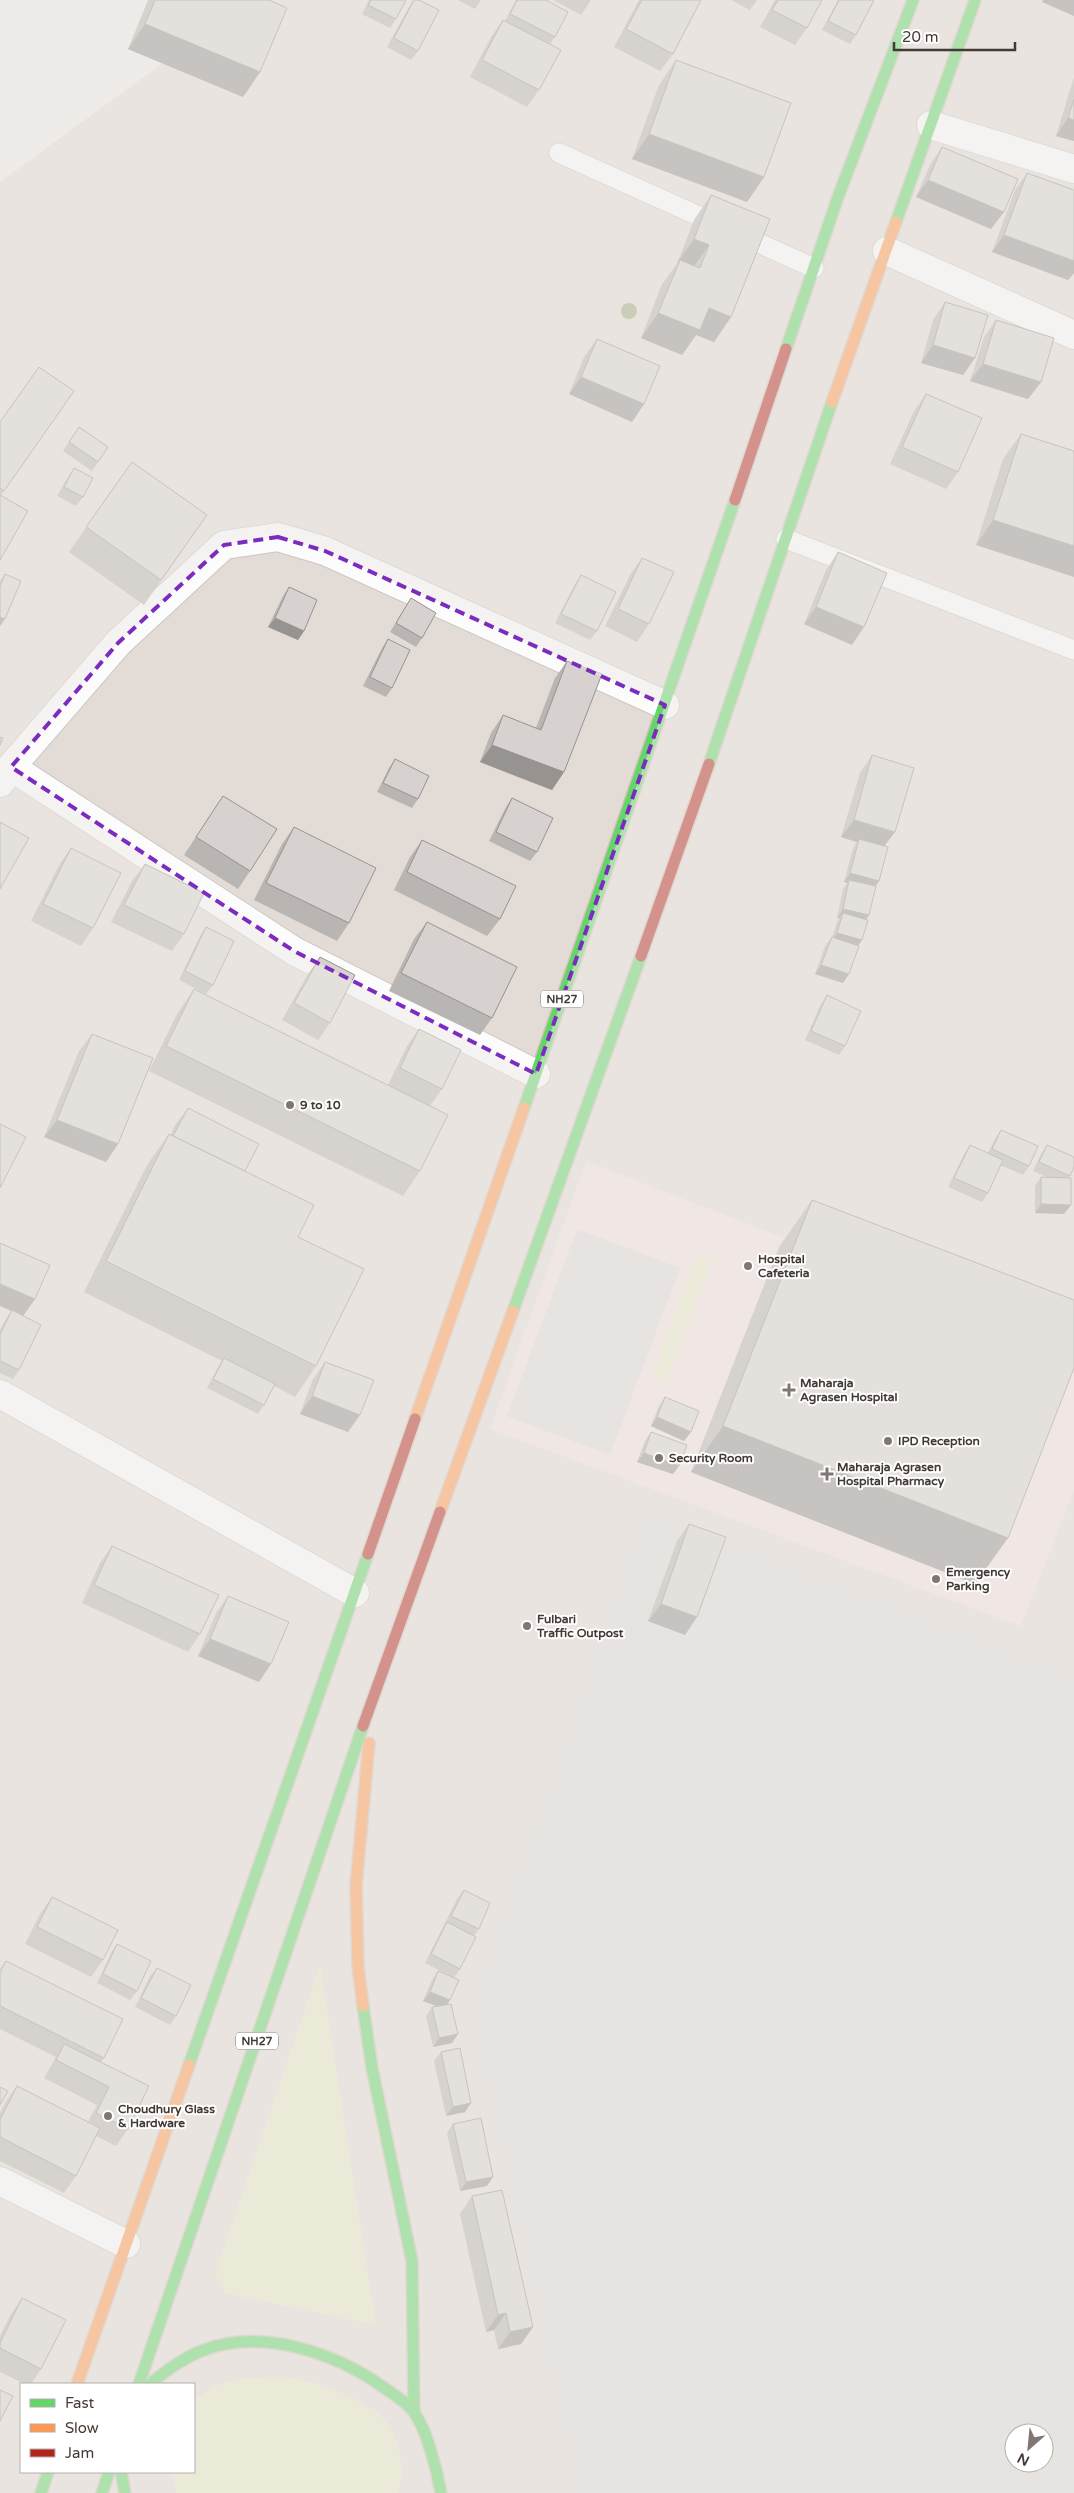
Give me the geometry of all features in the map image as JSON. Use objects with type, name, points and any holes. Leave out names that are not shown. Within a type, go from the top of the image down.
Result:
[{"type":"main road","name":"NH27","points":[[77,2383],[665,705],[838,197],[913,0]]},
{"type":"main road","name":"NH27","points":[[138,2383],[373,1697],[590,1101],[975,0]]},
{"type":"main road","name":"NH27","points":[[373,1697],[356,1886],[358,1966],[372,2068],[412,2261],[414,2412],[436,2461],[442,2493]]},
{"type":"main road","name":"NH27","points":[[151,2383],[165,2369],[197,2353],[236,2344],[282,2343],[327,2355],[373,2378],[414,2412]]},
{"type":"main road","points":[[41,2493],[48,2473]]},
{"type":"main road","points":[[102,2493],[109,2473]]},
{"type":"main road","points":[[121,2473],[125,2493]]},
{"type":"street","points":[[931,125],[1074,169]]},
{"type":"street","points":[[887,251],[1074,335]]},
{"type":"street","points":[[536,1074],[294,951],[5,775],[118,643],[224,545],[278,537],[325,551],[665,705]]},
{"type":"street","points":[[0,1394],[355,1593]]},
{"type":"street","points":[[0,2181],[126,2244]]},
{"type":"lane","points":[[559,153],[814,268]]},
{"type":"lane","points":[[786,539],[1074,650]]},
{"type":"highlighted area","points":[[278,537],[325,551],[665,705],[536,1074],[294,951],[11,767],[118,643],[224,545]]},
{"type":"shaded area","points":[[249,0],[1074,0],[1074,2493],[0,2493],[0,182]]},
{"type":"shaded area","name":"Maharaja Agrasen Hospital","points":[[586,1161],[1074,1351],[1074,1490],[1021,1626],[490,1429]]},
{"type":"shaded area","points":[[577,1229],[680,1268],[610,1455],[507,1416]]},
{"type":"shaded area","points":[[641,1506],[1074,1671],[1074,2493],[574,2493],[466,2013]]},
{"type":"green space","points":[[697,1256],[712,1262],[666,1380],[652,1375]]},
{"type":"green space","points":[[320,1965],[376,2325],[225,2293],[215,2274]]},
{"type":"green space","points":[[246,2378],[292,2378],[323,2386],[374,2410],[389,2426],[395,2437],[401,2459],[401,2482],[398,2493],[176,2493],[172,2473],[195,2473],[195,2399],[214,2386]]},
{"type":"building","points":[[155,0],[269,0],[287,8],[260,72],[145,24]]},
{"type":"building","points":[[371,0],[406,0],[396,19],[368,5]]},
{"type":"building","points":[[414,0],[419,0],[439,10],[418,51],[394,38]]},
{"type":"building","points":[[517,0],[546,0],[568,12],[555,37],[510,14]]},
{"type":"building","points":[[642,0],[701,0],[673,54],[626,29]]},
{"type":"building","points":[[778,0],[822,0],[807,28],[772,10]]},
{"type":"building","points":[[839,0],[874,0],[856,35],[828,21]]},
{"type":"building","points":[[503,20],[561,50],[539,90],[482,60]]},
{"type":"building","points":[[676,60],[791,103],[764,177],[649,134]]},
{"type":"building","points":[[1074,99],[1074,120],[1068,118]]},
{"type":"building","points":[[942,147],[1018,179],[1004,212],[928,180]]},
{"type":"building","points":[[1027,173],[1074,190],[1074,261],[1004,235]]},
{"type":"building","points":[[711,195],[770,219],[731,317],[709,308],[700,330],[658,313],[680,260],[700,268],[709,245],[694,239]]},
{"type":"building","points":[[945,302],[988,315],[975,358],[933,345]]},
{"type":"building","points":[[996,320],[1054,338],[1041,382],[983,364]]},
{"type":"building","points":[[597,339],[660,366],[644,404],[581,377]]},
{"type":"building","points":[[39,367],[74,391],[4,491],[0,488],[0,422]]},
{"type":"building","points":[[926,394],[982,418],[958,472],[902,447]]},
{"type":"building","points":[[79,427],[108,447],[98,462],[69,442]]},
{"type":"building","points":[[1021,434],[1074,451],[1074,546],[993,520]]},
{"type":"building","points":[[132,462],[207,515],[161,580],[86,527]]},
{"type":"building","points":[[74,468],[93,478],[83,497],[64,487]]},
{"type":"building","points":[[0,495],[28,511],[0,560]]},
{"type":"building","points":[[838,552],[887,573],[864,627],[816,607]]},
{"type":"building","points":[[642,558],[674,572],[649,624],[618,609]]},
{"type":"building","points":[[5,574],[21,581],[5,619],[0,617],[0,586]]},
{"type":"building","points":[[581,575],[616,592],[597,631],[561,614]]},
{"type":"building","points":[[289,587],[317,600],[304,631],[275,618]]},
{"type":"building","points":[[411,598],[436,613],[422,638],[396,623]]},
{"type":"building","points":[[388,639],[410,650],[392,688],[370,677]]},
{"type":"building","points":[[567,661],[602,674],[564,772],[492,745],[503,715],[541,730]]},
{"type":"building","points":[[872,755],[914,768],[895,832],[854,820]]},
{"type":"building","points":[[395,759],[429,776],[418,799],[383,783]]},
{"type":"building","points":[[223,796],[277,829],[250,871],[196,837]]},
{"type":"building","points":[[512,798],[553,818],[537,852],[496,832]]},
{"type":"building","points":[[0,822],[29,838],[0,889]]},
{"type":"building","points":[[294,827],[376,868],[349,923],[266,883]]},
{"type":"building","points":[[859,839],[888,847],[879,881],[850,873]]},
{"type":"building","points":[[422,840],[516,886],[500,919],[407,872]]},
{"type":"building","points":[[71,848],[121,873],[93,928],[43,904]]},
{"type":"building","points":[[145,864],[204,893],[184,934],[124,905]]},
{"type":"building","points":[[849,880],[876,886],[869,915],[843,909]]},
{"type":"building","points":[[843,913],[868,920],[862,940],[837,933]]},
{"type":"building","points":[[427,922],[517,967],[492,1018],[401,973]]},
{"type":"building","points":[[206,927],[234,941],[213,985],[185,971]]},
{"type":"building","points":[[832,937],[859,946],[849,974],[821,965]]},
{"type":"building","points":[[320,957],[355,975],[330,1023],[294,1003]]},
{"type":"building","points":[[194,989],[448,1115],[420,1171],[166,1046]]},
{"type":"building","points":[[827,995],[861,1011],[845,1046],[811,1031]]},
{"type":"building","points":[[419,1029],[461,1050],[442,1089],[400,1068]]},
{"type":"building","points":[[92,1034],[153,1058],[118,1144],[57,1120]]},
{"type":"building","points":[[188,1108],[259,1144],[245,1171],[173,1136]]},
{"type":"building","points":[[0,1124],[26,1137],[0,1188]]},
{"type":"building","points":[[1001,1130],[1038,1146],[1029,1166],[992,1149]]},
{"type":"building","points":[[169,1134],[314,1205],[298,1237],[364,1269],[316,1366],[106,1261]]},
{"type":"building","points":[[970,1145],[1003,1160],[988,1193],[954,1178]]},
{"type":"building","points":[[1047,1145],[1074,1157],[1074,1167],[1070,1176],[1039,1162]]},
{"type":"building","points":[[1041,1177],[1071,1178],[1071,1205],[1041,1204]]},
{"type":"building","points":[[812,1200],[1074,1300],[1074,1368],[1008,1538],[723,1426]]},
{"type":"building","points":[[0,1243],[50,1265],[35,1299],[0,1284]]},
{"type":"building","points":[[12,1310],[41,1325],[19,1370],[0,1361],[0,1334]]},
{"type":"building","points":[[224,1358],[275,1384],[264,1405],[213,1379]]},
{"type":"building","points":[[325,1362],[374,1380],[360,1415],[312,1396]]},
{"type":"building","points":[[665,1397],[699,1411],[691,1432],[657,1417]]},
{"type":"building","points":[[651,1432],[687,1445],[679,1466],[644,1453]]},
{"type":"building","points":[[689,1524],[726,1537],[697,1617],[661,1604]]},
{"type":"building","points":[[112,1546],[219,1595],[200,1634],[94,1585]]},
{"type":"building","points":[[228,1596],[289,1622],[271,1664],[210,1639]]},
{"type":"building","points":[[464,1890],[490,1903],[479,1929],[451,1916]]},
{"type":"building","points":[[52,1897],[118,1930],[103,1960],[37,1927]]},
{"type":"building","points":[[447,1922],[476,1937],[460,1969],[431,1954]]},
{"type":"building","points":[[117,1944],[151,1961],[137,1991],[103,1974]]},
{"type":"building","points":[[6,1961],[123,2019],[104,2058],[0,2006],[0,1972]]},
{"type":"building","points":[[157,1968],[191,1985],[176,2016],[141,1998]]},
{"type":"building","points":[[438,1971],[459,1980],[450,2000],[430,1992]]},
{"type":"building","points":[[451,2004],[458,2034],[439,2038],[432,2007]]},
{"type":"building","points":[[64,2044],[149,2086],[128,2129],[96,2113],[109,2087],[56,2060]]},
{"type":"building","points":[[460,2048],[471,2103],[453,2107],[441,2052]]},
{"type":"building","points":[[17,2086],[100,2128],[76,2176],[0,2137],[0,2120]]},
{"type":"building","points":[[0,2087],[8,2091],[0,2105]]},
{"type":"building","points":[[481,2118],[493,2177],[466,2182],[453,2124]]},
{"type":"building","points":[[502,2190],[533,2327],[510,2332],[506,2313],[498,2315],[472,2196]]},
{"type":"building","points":[[22,2298],[66,2320],[41,2369],[0,2348],[0,2343]]},
{"type":"building","points":[[0,2390],[13,2396],[0,2421]]},
{"type":"traffic: fast","points":[[786,349],[838,197],[913,0]]},
{"type":"traffic: fast","points":[[896,222],[975,0]]},
{"type":"traffic: fast","points":[[709,764],[832,402]]},
{"type":"traffic: fast","points":[[524,1108],[735,500]]},
{"type":"traffic: fast","points":[[513,1311],[641,956]]},
{"type":"traffic: fast","points":[[189,2065],[368,1554]]},
{"type":"traffic: fast","points":[[139,2383],[363,1726]]},
{"type":"traffic: fast","points":[[363,2006],[372,2068],[412,2261],[414,2412]]},
{"type":"traffic: fast","points":[[151,2383],[189,2357],[204,2350],[227,2344],[250,2342],[274,2343],[321,2355],[364,2375],[399,2398],[413,2411],[427,2439],[441,2493]]},
{"type":"traffic: fast","points":[[41,2493],[48,2473]]},
{"type":"traffic: fast","points":[[102,2493],[109,2473]]},
{"type":"traffic: fast","points":[[121,2473],[125,2493]]},
{"type":"traffic: slow","points":[[832,402],[896,222]]},
{"type":"traffic: slow","points":[[415,1419],[524,1108]]},
{"type":"traffic: slow","points":[[440,1512],[513,1311]]},
{"type":"traffic: slow","points":[[363,2006],[358,1966],[356,1886],[369,1743]]},
{"type":"traffic: slow","points":[[77,2383],[189,2065]]},
{"type":"traffic: jam","points":[[735,500],[786,349]]},
{"type":"traffic: jam","points":[[641,956],[709,764]]},
{"type":"traffic: jam","points":[[368,1554],[415,1419]]},
{"type":"traffic: jam","points":[[363,1726],[440,1512]]},
{"type":"place","name":"9 to 10","points":[[290,1105]]},
{"type":"place","name":"Hospital Cafeteria","points":[[748,1266]]},
{"type":"place","name":"Maharaja Agrasen Hospital","points":[[789,1390]]},
{"type":"place","name":"IPD Reception","points":[[888,1441]]},
{"type":"place","name":"Security Room","points":[[659,1458]]},
{"type":"place","name":"Maharaja Agrasen Hospital Pharmacy","points":[[827,1474]]},
{"type":"place","name":"Emergency Parking","points":[[936,1579]]},
{"type":"place","name":"Fulbari Traffic Outpost","points":[[527,1626]]},
{"type":"place","name":"Choudhury Glass & Hardware","points":[[108,2116]]}]
